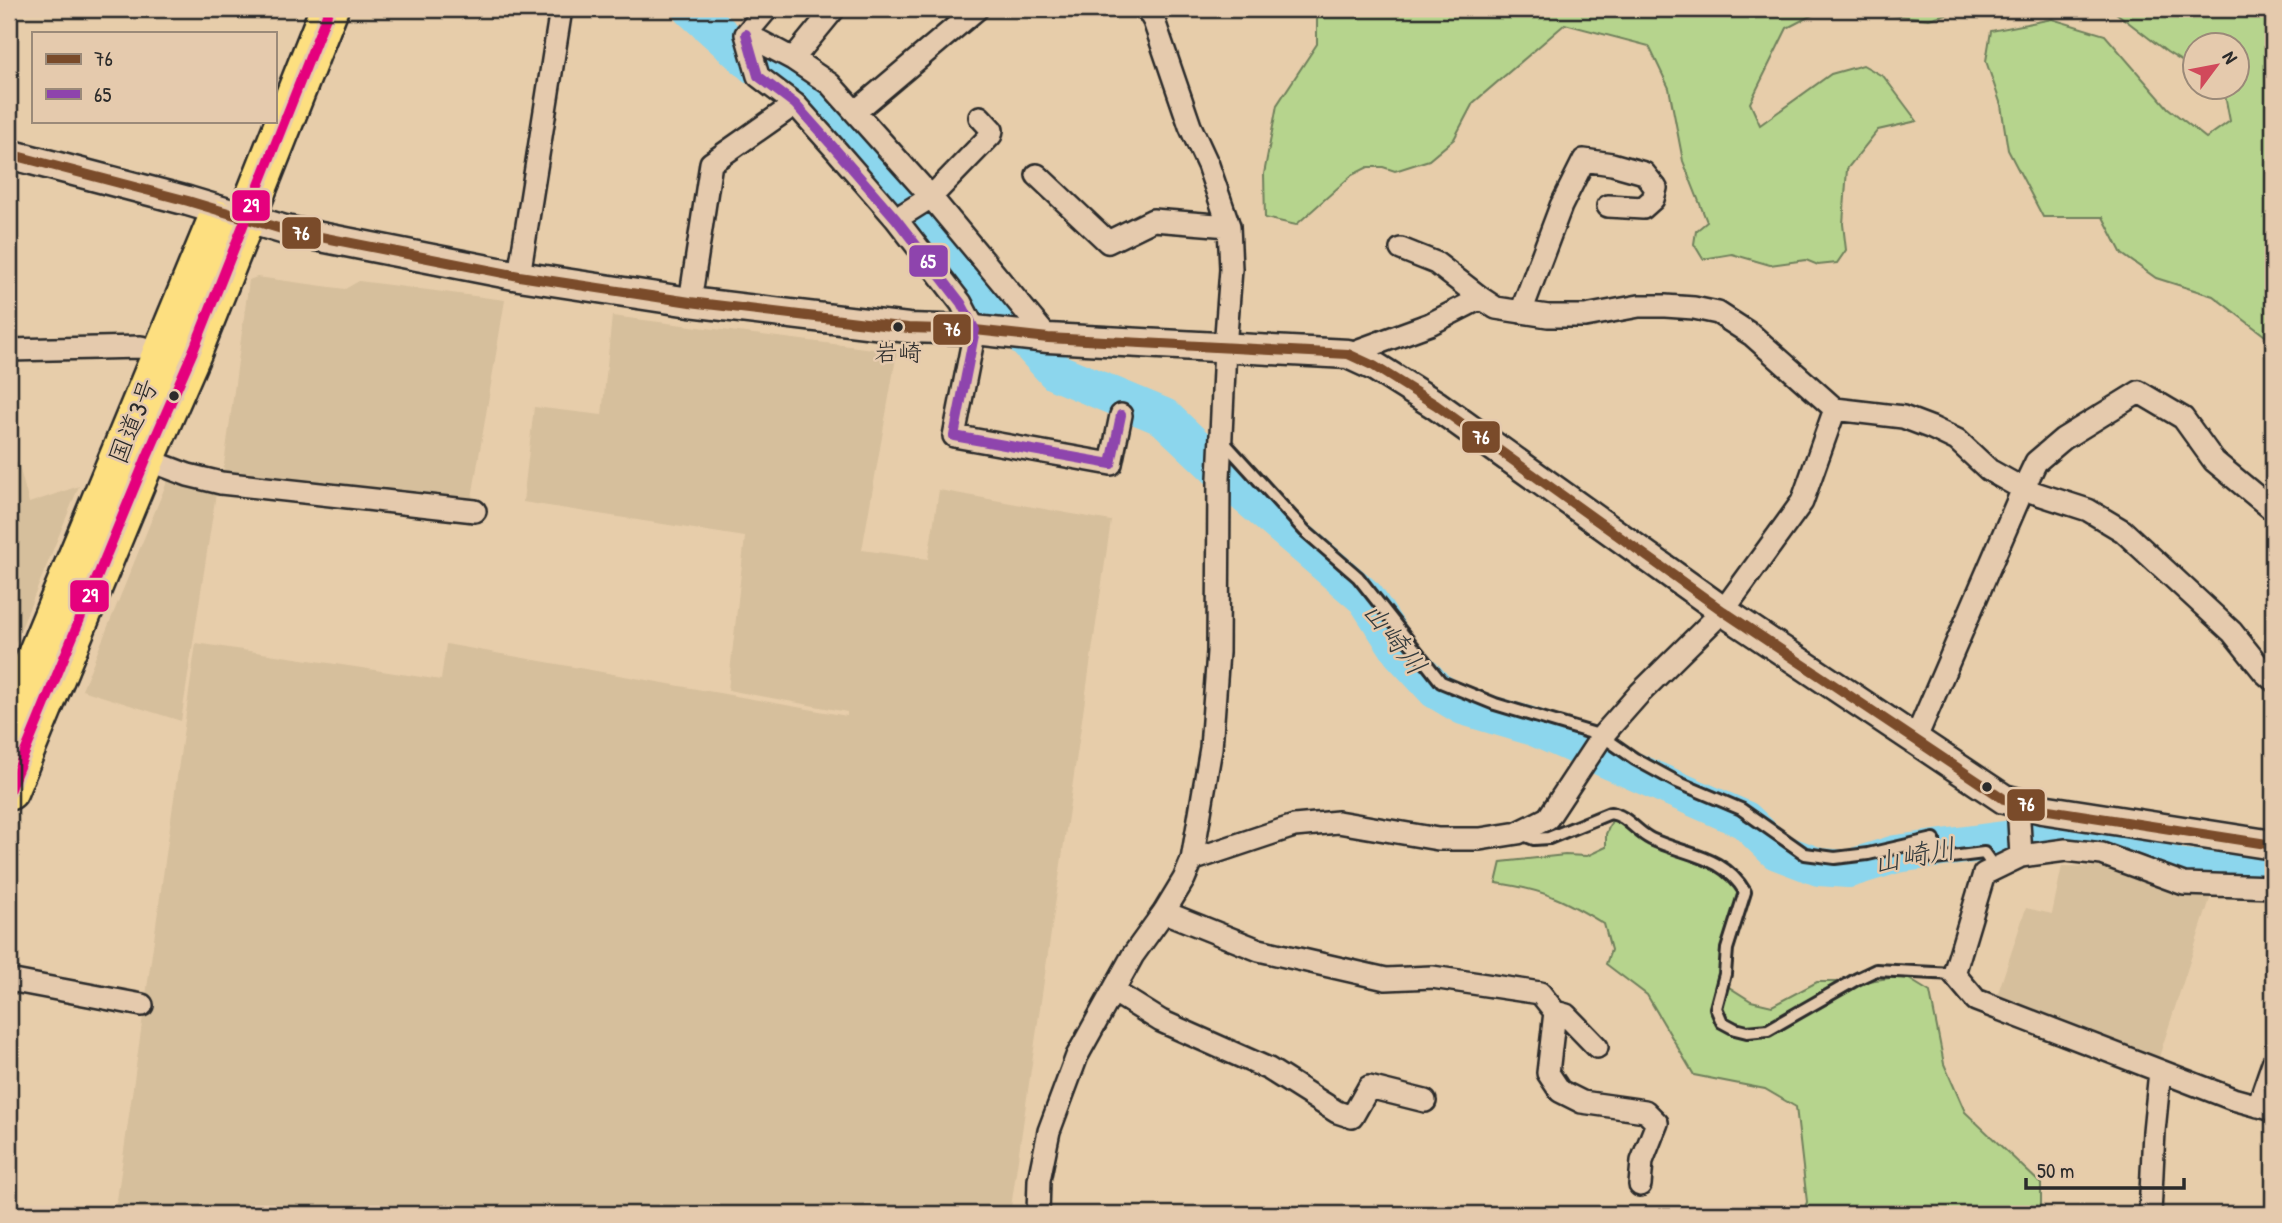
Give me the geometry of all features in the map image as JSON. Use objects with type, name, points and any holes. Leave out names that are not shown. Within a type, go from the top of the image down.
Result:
[{"type":"highway","points":[[276,74],[302,9]]},
{"type":"highway","name":"国道3号","points":[[9,721],[162,353],[233,214],[329,9]]},
{"type":"highway","name":"国道3号","points":[[9,791],[194,349],[257,122]]},
{"type":"main road","points":[[9,154],[285,230],[519,276],[690,302],[908,328],[1348,354],[1374,366],[1436,405],[1723,611],[2004,799],[2018,804],[2273,845]]},
{"type":"street","points":[[519,276],[561,9]]},
{"type":"street","points":[[746,34],[766,9]]},
{"type":"street","points":[[793,59],[834,9]]},
{"type":"street","points":[[855,112],[976,9]]},
{"type":"street","points":[[1038,1214],[1039,1180],[1053,1120],[1077,1056],[1133,955],[1164,912],[1192,860],[1211,748],[1216,698],[1219,478],[1231,269],[1229,226],[1208,165],[1190,126],[1154,21],[1147,9]]},
{"type":"street","points":[[746,34],[793,59],[830,84],[931,197],[1046,337]]},
{"type":"street","points":[[746,34],[758,76],[795,104],[897,219],[982,331],[954,436],[1111,464],[1121,415]]},
{"type":"street","points":[[690,302],[711,163],[795,104]]},
{"type":"street","points":[[897,219],[931,197],[991,135],[992,130],[980,117]]},
{"type":"street","points":[[1521,312],[1560,206],[1584,160],[1644,173],[1656,188],[1653,199],[1643,208],[1608,206]]},
{"type":"street","points":[[1037,176],[1108,242],[1153,220],[1229,226]]},
{"type":"street","points":[[1401,249],[1436,263],[1496,308],[1548,316],[1585,316],[1639,306],[1694,308],[1718,313],[1752,335],[1835,409],[1903,417],[1933,428],[1957,440],[1989,470],[2023,489],[2088,510],[2123,531],[2232,632],[2273,680]]},
{"type":"street","points":[[1348,354],[1430,324],[1480,298]]},
{"type":"street","points":[[9,349],[141,347],[162,353]]},
{"type":"street","points":[[1915,740],[2036,462],[2063,439],[2139,392],[2183,418],[2214,461],[2273,510]]},
{"type":"street","points":[[1192,860],[1294,826],[1338,822],[1438,839],[1480,839],[1518,833],[1548,818],[1602,736],[1640,693],[1723,611],[1802,502],[1835,409]]},
{"type":"street","points":[[146,459],[188,475],[222,483],[475,511]]},
{"type":"street","points":[[2018,804],[2021,856]]},
{"type":"street","points":[[2273,887],[2184,884],[2102,854],[2066,850],[2021,856],[1984,874],[1954,974],[1976,1000],[2233,1099],[2266,1108],[2273,1063]]},
{"type":"street","points":[[1164,912],[1259,950],[1386,979],[1432,978],[1540,993],[1555,1012],[1566,1015],[1597,1047]]},
{"type":"street","points":[[9,980],[142,1006]]},
{"type":"street","points":[[1113,991],[1161,1021],[1269,1069],[1337,1112],[1352,1116],[1369,1087],[1425,1101]]},
{"type":"street","points":[[1555,1012],[1548,1073],[1560,1091],[1582,1102],[1645,1111],[1657,1123],[1642,1161],[1640,1185]]},
{"type":"street","points":[[2150,1214],[2160,1070]]},
{"type":"lane","points":[[1221,439],[1305,531],[1358,577],[1441,682],[1495,704],[1602,736],[1635,759],[1677,782],[1741,808],[1805,853],[1835,858],[1868,854],[1934,839],[1935,859],[1984,853],[1994,867]]},
{"type":"lane","points":[[1518,833],[1534,839],[1549,838],[1610,813],[1618,814],[1648,838],[1715,862],[1735,876],[1745,892],[1727,949],[1725,974],[1716,1008],[1721,1023],[1735,1029],[1747,1032],[1768,1030],[1876,970],[1954,974]]},
{"type":"shaded area","points":[[257,277],[345,289],[359,281],[505,300],[472,498],[372,490],[223,472],[249,280]]},
{"type":"shaded area","points":[[612,316],[897,352],[862,550],[928,559],[939,490],[1111,521],[1010,1214],[115,1214],[196,643],[441,680],[446,644],[847,716],[847,712],[728,690],[745,537],[523,502],[534,407],[602,415]]},
{"type":"shaded area","points":[[18,462],[29,503],[79,486],[9,658],[9,464]]},
{"type":"shaded area","points":[[169,477],[217,487],[181,721],[82,690]]},
{"type":"shaded area","points":[[2062,866],[2100,867],[2168,891],[2211,896],[2158,1060],[1996,999],[2026,908],[2052,914]]},
{"type":"green space","points":[[1317,9],[1824,9],[1787,28],[1750,103],[1760,125],[1831,74],[1863,65],[1884,77],[1917,121],[1878,130],[1847,169],[1843,224],[1846,250],[1837,263],[1818,265],[1806,260],[1770,265],[1732,254],[1703,259],[1694,244],[1696,231],[1707,222],[1683,161],[1669,88],[1649,46],[1565,24],[1473,103],[1454,139],[1429,160],[1395,171],[1383,167],[1368,167],[1352,175],[1296,225],[1265,218],[1264,174],[1277,105],[1317,44]]},
{"type":"green space","points":[[1858,9],[1964,9],[1929,19]]},
{"type":"green space","points":[[2111,9],[2273,9],[2273,342],[2213,296],[2156,278],[2122,254],[2103,217],[2043,217],[2008,150],[2001,105],[1986,61],[1991,31],[2052,19],[2105,35],[2168,108],[2206,138],[2230,121],[2226,102],[2250,102],[2250,32],[2180,32],[2180,60]]},
{"type":"green space","points":[[1613,818],[1706,862],[1733,880],[1739,891],[1723,964],[1729,987],[1751,1001],[1772,1006],[1817,982],[1861,982],[1904,976],[1930,992],[1944,1064],[1965,1112],[2041,1184],[2041,1211],[2036,1214],[1802,1214],[1807,1202],[1796,1107],[1765,1089],[1694,1075],[1647,995],[1606,964],[1611,950],[1604,924],[1553,897],[1496,883],[1501,862],[1565,855],[1587,856],[1606,847],[1606,834]]},
{"type":"waterway","name":"山崎川","points":[[692,9],[754,65],[816,99],[927,230],[1056,372],[1164,417],[1245,494],[1366,598],[1401,652],[1436,690],[1463,706],[1534,727],[1745,820],[1777,851],[1819,867],[1848,869],[1896,854],[2051,834],[2103,836],[2135,853],[2177,867],[2228,873],[2273,874]]},
{"type":"transit line","name":"29","points":[[9,791],[194,349],[329,9]]},
{"type":"transit line","name":"65","points":[[746,34],[758,76],[795,104],[896,219],[961,303],[975,330],[954,436],[1111,464],[1121,415]]},
{"type":"transit line","name":"76","points":[[9,154],[188,201],[285,230],[519,276],[690,302],[908,328],[1348,354],[1374,366],[1436,405],[1723,611],[2004,799],[2042,809],[2273,845]]},
{"type":"place","name":"岩崎","points":[[898,327]]}]
